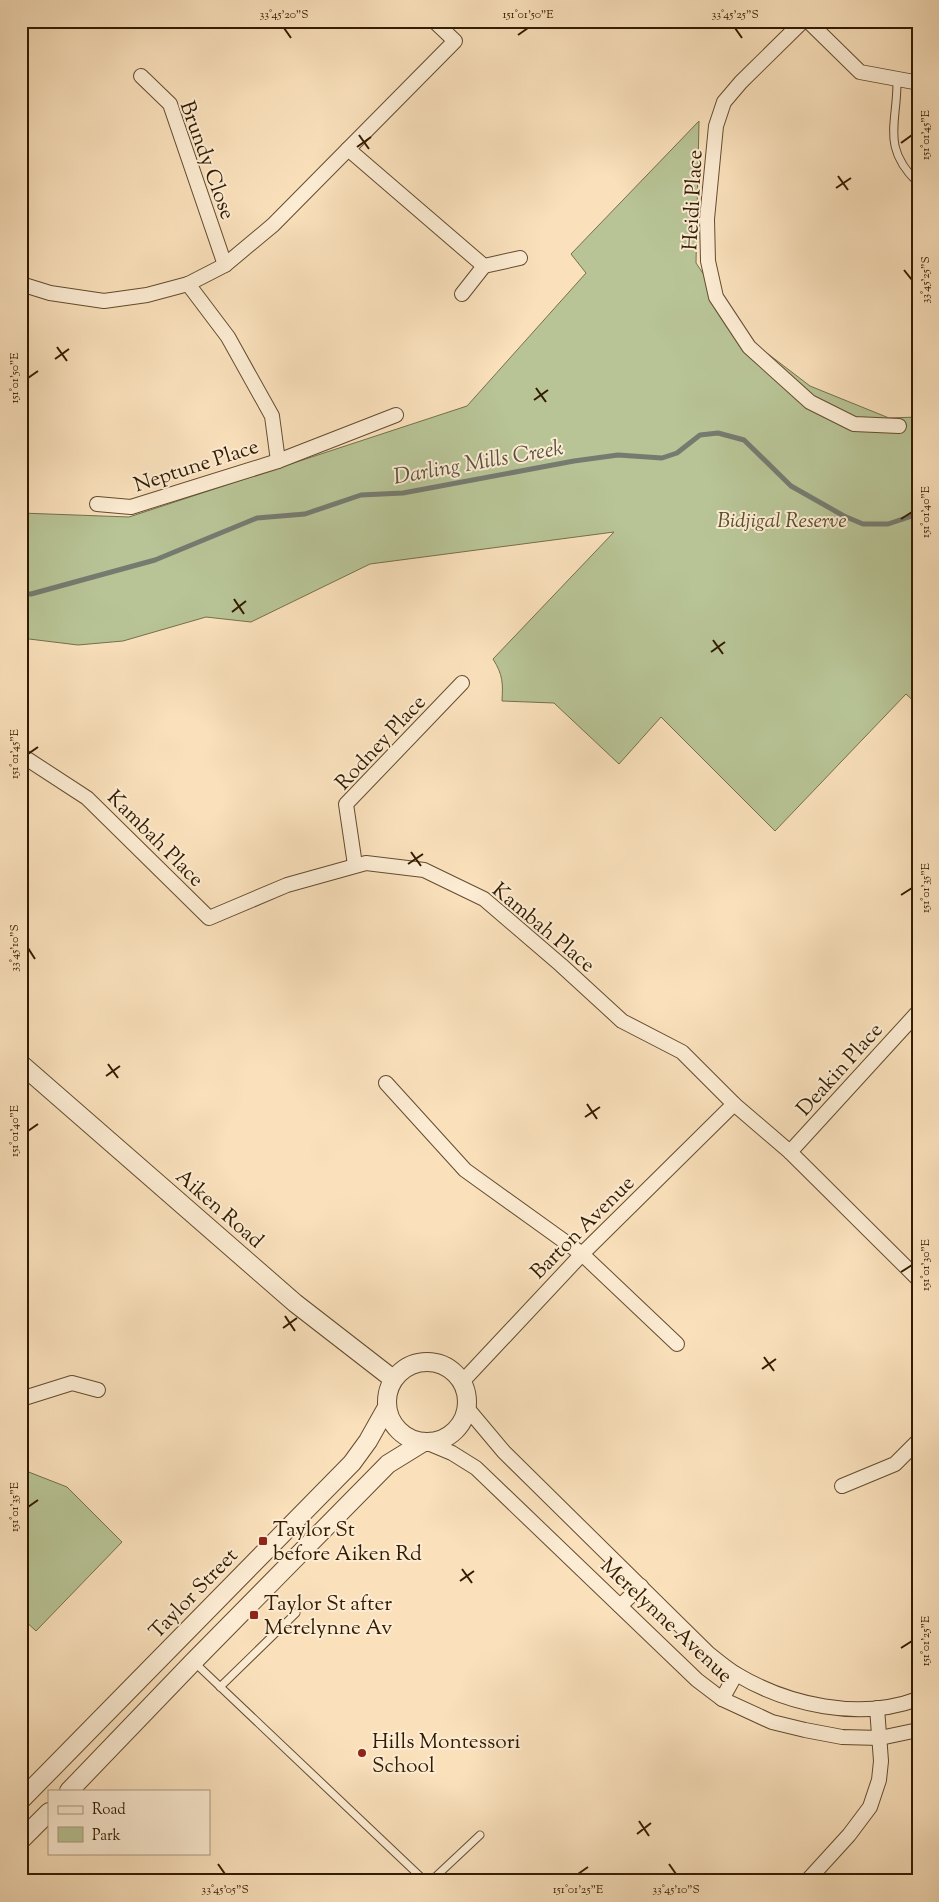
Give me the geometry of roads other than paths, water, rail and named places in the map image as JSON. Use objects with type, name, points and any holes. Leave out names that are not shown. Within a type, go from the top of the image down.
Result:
[{"type":"street","points":[[21,284],[50,293],[104,301],[147,295],[188,284],[225,266],[273,225],[455,41],[434,21]]},
{"type":"street","name":"Heidi Place","points":[[803,21],[741,82],[724,102],[716,126],[708,219],[708,261],[716,297],[750,347],[810,402],[854,424],[899,426]]},
{"type":"street","points":[[808,21],[860,72],[914,82],[918,80]]},
{"type":"street","name":"Brundy Close","points":[[141,76],[170,104],[225,266]]},
{"type":"street","points":[[348,149],[484,266]]},
{"type":"street","points":[[462,294],[484,266],[520,258]]},
{"type":"street","name":"Neptune Place","points":[[188,284],[228,337],[272,416],[278,461]]},
{"type":"street","name":"Neptune Place","points":[[96,504],[131,507],[278,461],[396,415]]},
{"type":"street","name":"Rodney Place","points":[[355,865],[346,804],[462,683]]},
{"type":"street","name":"Kambah Place","points":[[21,755],[88,798],[209,918],[286,884],[366,863],[424,870],[484,899],[561,965],[622,1021],[682,1052],[734,1104],[790,1152],[918,1279]]},
{"type":"street","name":"Deakin Place","points":[[790,1152],[918,1012]]},
{"type":"street","name":"Aiken Road","points":[[21,1064],[294,1303],[393,1379]]},
{"type":"street","points":[[386,1083],[465,1170],[582,1254],[677,1344]]},
{"type":"street","name":"Barton Avenue","points":[[462,1382],[582,1254],[734,1104]]},
{"type":"street","points":[[70,1790],[388,1464],[425,1443],[442,1440],[454,1432],[463,1422],[467,1408],[467,1394],[462,1382],[453,1371],[442,1364],[428,1361],[415,1363],[403,1369],[393,1379],[388,1388],[386,1409],[391,1422],[398,1432],[409,1439],[425,1443]]},
{"type":"street","points":[[21,1399],[72,1383],[98,1390]]},
{"type":"street","name":"Merelynne Avenue","points":[[467,1408],[504,1452],[708,1653],[736,1674],[764,1689],[798,1701],[837,1708],[877,1708],[918,1699]]},
{"type":"street","name":"Taylor Street","points":[[21,1800],[352,1463],[368,1441],[386,1409]]},
{"type":"street","points":[[842,1486],[895,1464],[918,1441]]},
{"type":"street","name":"Merelynne Avenue","points":[[425,1443],[452,1453],[476,1468],[697,1680],[722,1699],[772,1722],[842,1737],[880,1738],[918,1730]]},
{"type":"street","points":[[620,1606],[641,1586]]},
{"type":"street","points":[[722,1699],[736,1674]]},
{"type":"street","points":[[807,1881],[849,1835],[870,1807],[880,1770],[880,1738],[877,1708]]},
{"type":"street","points":[[21,1840],[48,1813]]},
{"type":"lane","points":[[897,79],[892,125],[894,139],[899,160],[918,183]]},
{"type":"lane","points":[[220,1687],[296,1613]]},
{"type":"lane","points":[[193,1662],[425,1881]]},
{"type":"lane","points":[[431,1881],[480,1834]]},
{"type":"waterway","name":"Darling Mills Creek","points":[[21,594],[31,594],[155,560],[257,518],[305,514],[361,495],[403,493],[574,461],[618,455],[662,458],[677,453],[700,435],[718,433],[744,440],[791,486],[844,516],[863,524],[888,524],[918,514]]},
{"type":"place","name":"Taylor St before Aiken Rd","points":[[263,1541]]},
{"type":"place","name":"Taylor St after Merelynne Av","points":[[254,1615]]},
{"type":"place","name":"Hills Montessori School","points":[[362,1753]]},
{"type":"park label","name":"Bidjigal Reserve","points":[[782,520]]}]
